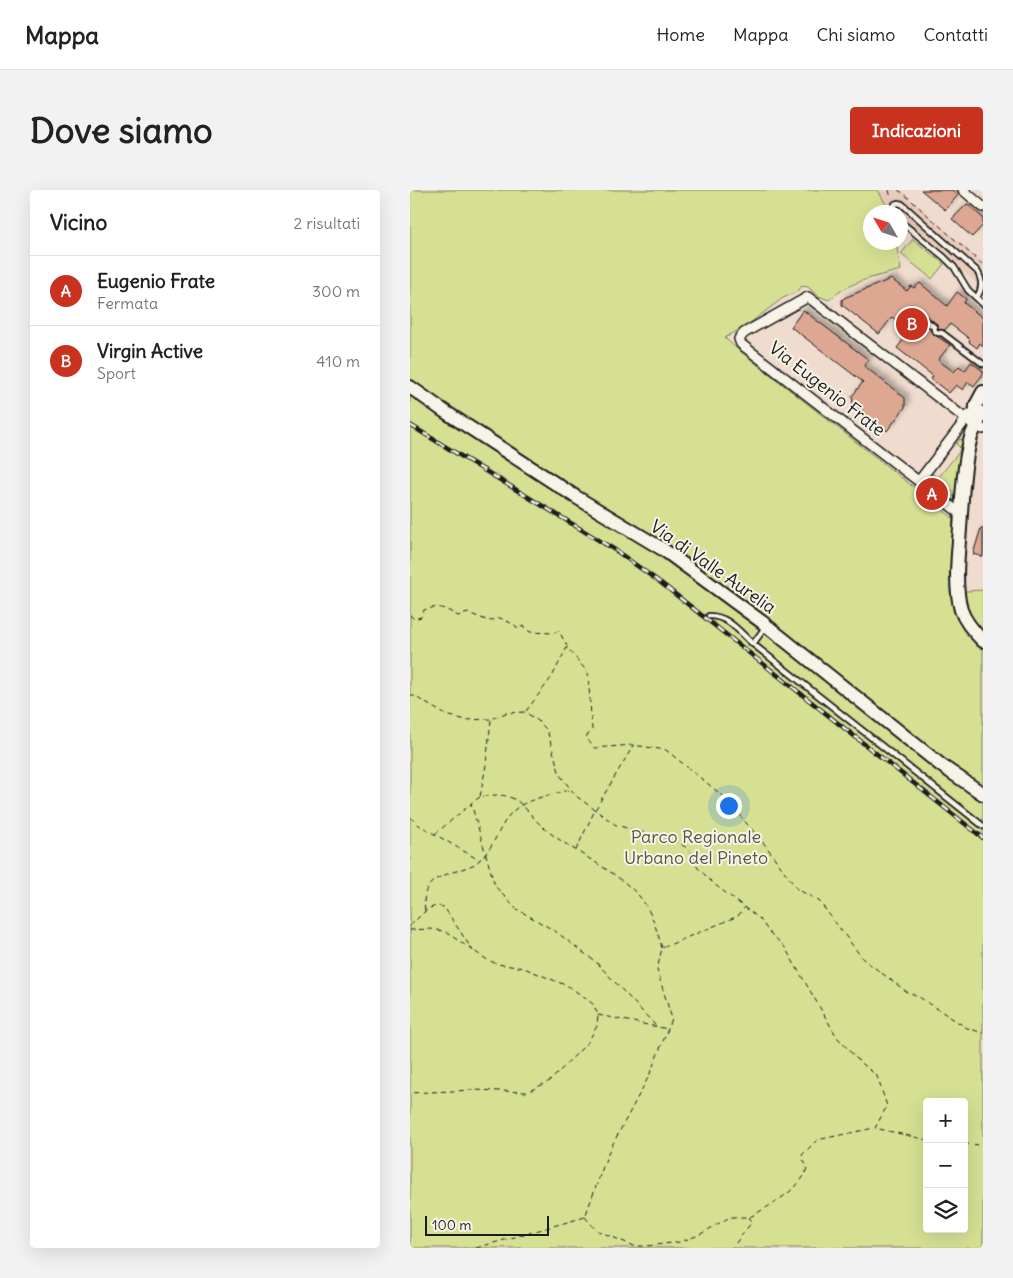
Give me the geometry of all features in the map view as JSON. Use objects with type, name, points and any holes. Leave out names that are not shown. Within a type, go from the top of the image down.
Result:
[{"type":"street","points":[[963,190],[983,207]]},
{"type":"street","name":"Via Eugenio Frate","points":[[961,514],[740,342],[741,336],[808,297],[975,424]]},
{"type":"street","name":"Via di Valle Aurelia","points":[[410,387],[576,497],[664,550],[767,625],[934,760],[983,794]]},
{"type":"street","points":[[983,392],[970,441],[961,514],[958,576],[958,597],[962,613],[983,641]]},
{"type":"street","points":[[919,480],[975,424]]},
{"type":"lane","points":[[908,209],[977,271],[982,278],[982,285],[976,296]]},
{"type":"lane","points":[[908,228],[954,267],[968,290],[983,304]]},
{"type":"lane","points":[[916,312],[934,327],[934,330],[942,333],[983,364]]},
{"type":"lane","points":[[709,616],[727,620],[753,644],[983,826]]},
{"type":"lane","points":[[753,644],[767,625]]},
{"type":"path","points":[[888,190],[893,205]]},
{"type":"path","points":[[898,190],[983,265]]},
{"type":"path","points":[[410,615],[414,620],[421,617],[424,610],[436,606],[458,616],[468,613],[490,621],[500,618],[518,629],[522,626],[530,632],[552,633],[559,631],[567,647],[588,674],[592,730],[586,737],[594,748],[633,745],[666,750],[723,796],[766,846],[797,889],[818,901],[863,959],[907,992],[916,995],[967,1028],[983,1033]]},
{"type":"path","points":[[525,712],[552,677],[567,647]]},
{"type":"path","points":[[410,695],[446,715],[466,720],[491,719],[506,713],[525,712],[547,730],[560,775],[576,796],[616,825],[677,842],[687,848],[692,854],[697,867],[714,884],[760,919],[769,932],[784,946],[838,1038],[857,1059],[877,1076],[887,1106],[874,1128]]},
{"type":"path","points":[[480,797],[491,719]]},
{"type":"path","points":[[575,851],[595,810],[633,745]]},
{"type":"path","points":[[425,911],[423,899],[426,889],[440,877],[475,864],[485,854],[511,813],[533,799],[571,789]]},
{"type":"path","points":[[435,834],[480,797],[500,794],[516,800],[545,828],[575,851],[624,883],[643,900],[655,922],[662,948],[657,970],[672,1019],[649,1076],[608,1153],[585,1217]]},
{"type":"path","points":[[471,804],[495,886],[515,908],[555,931],[597,963],[656,1026]]},
{"type":"path","points":[[410,817],[419,825],[479,860]]},
{"type":"path","points":[[410,926],[429,907],[444,907],[475,953]]},
{"type":"path","points":[[662,948],[738,916],[744,908]]},
{"type":"path","points":[[410,930],[430,928],[444,931],[475,953],[497,964],[524,968],[570,987],[593,1004],[598,1015],[597,1026],[588,1042],[550,1081],[527,1092],[465,1090],[410,1093]]},
{"type":"path","points":[[598,1015],[668,1029]]},
{"type":"path","points":[[585,1217],[596,1230],[634,1246],[680,1242],[699,1235],[730,1217],[749,1217],[777,1201],[799,1182],[807,1172],[807,1166],[802,1155],[817,1140],[874,1128],[923,1139]]},
{"type":"path","points":[[968,1144],[983,1145]]},
{"type":"path","points":[[476,1248],[585,1217]]},
{"type":"path","points":[[732,1248],[752,1222],[749,1217]]},
{"type":"shaded area","points":[[870,190],[900,190],[983,263],[983,289],[908,222],[908,205],[888,205]]},
{"type":"green space","name":"Parco Regionale Urbano del Pineto","points":[[410,190],[878,190],[886,205],[863,205],[863,250],[897,250],[901,270],[854,284],[829,300],[818,296],[808,287],[802,286],[797,292],[783,298],[750,323],[725,338],[953,518],[950,592],[983,590],[983,1248],[410,1248]]},
{"type":"green space","points":[[913,239],[944,264],[932,279],[901,254],[904,250],[908,250],[908,245]]},
{"type":"green space","points":[[960,439],[964,440],[956,499],[952,500],[951,498],[955,493],[937,479],[933,484],[928,481],[933,474],[938,478],[959,452],[960,447],[956,444]]},
{"type":"building","points":[[921,190],[952,190],[958,195],[945,210]]},
{"type":"building","points":[[967,204],[983,218],[983,225],[972,237],[952,219]]},
{"type":"building","points":[[891,279],[907,291],[911,286],[914,288],[920,283],[947,306],[957,292],[966,299],[964,303],[983,318],[983,346],[980,343],[977,348],[969,342],[970,340],[967,337],[950,324],[945,330],[939,329],[937,324],[918,309],[914,308],[912,312],[932,333],[950,345],[938,360],[954,372],[959,366],[965,371],[971,362],[983,371],[983,374],[974,386],[968,382],[963,390],[956,385],[949,393],[931,379],[933,376],[897,348],[910,331],[892,317],[879,334],[842,305],[844,298]]},
{"type":"building","points":[[803,310],[869,360],[864,366],[905,398],[905,407],[887,431],[853,404],[852,396],[863,382],[791,327]]},
{"type":"building","points":[[981,528],[983,528],[983,557],[973,554]]},
{"type":"railway","points":[[410,425],[615,550],[661,583],[983,838]]},
{"type":"place","name":"Virgin Active","points":[[912,324]]},
{"type":"place","name":"Eugenio Frate","points":[[932,494]]}]
